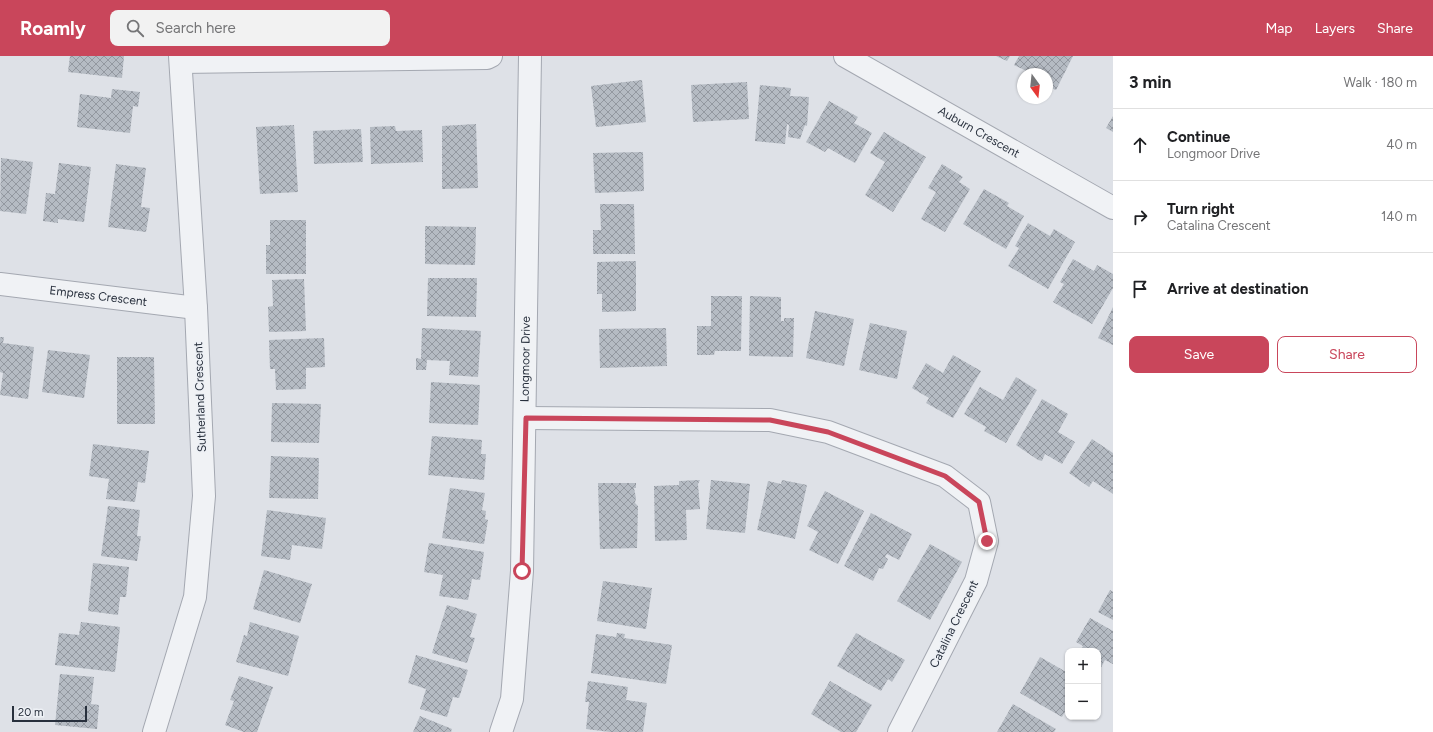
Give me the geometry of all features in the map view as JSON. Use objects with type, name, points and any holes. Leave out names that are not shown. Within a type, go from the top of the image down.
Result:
[{"type":"street","points":[[180,59],[487,58],[491,56]]},
{"type":"street","name":"Longmoor Drive","points":[[501,732],[512,699],[522,571],[526,418],[530,56]]},
{"type":"street","name":"Auburn Crescent","points":[[845,56],[1113,208]]},
{"type":"street","name":"Sutherland Crescent","points":[[154,732],[195,597],[204,496],[196,308],[180,59]]},
{"type":"street","name":"Empress Crescent","points":[[0,284],[196,308]]},
{"type":"street","name":"Catalina Crescent","points":[[526,418],[770,420],[828,432],[945,476],[979,502],[987,541],[976,581],[899,732]]},
{"type":"building","points":[[70,56],[124,56],[122,78],[68,72]]},
{"type":"building","points":[[996,56],[1010,56],[1007,61]]},
{"type":"building","points":[[1019,56],[1073,56],[1056,90],[1053,89],[1053,68],[1020,68],[1014,65]]},
{"type":"building","points":[[642,80],[646,122],[596,127],[591,86]]},
{"type":"building","points":[[747,82],[749,119],[693,122],[691,85]]},
{"type":"building","points":[[760,85],[791,88],[790,96],[809,97],[807,126],[805,125],[800,139],[788,137],[789,125],[787,124],[785,144],[755,141]]},
{"type":"building","points":[[112,89],[140,92],[138,107],[133,106],[130,133],[77,127],[80,94],[111,98]]},
{"type":"building","points":[[829,101],[858,117],[854,123],[872,133],[855,163],[828,148],[825,152],[806,142]]},
{"type":"building","points":[[1113,116],[1113,132],[1106,128]]},
{"type":"building","points":[[476,124],[478,188],[442,189],[442,126]]},
{"type":"building","points":[[294,125],[298,192],[260,194],[256,127]]},
{"type":"building","points":[[395,126],[396,131],[422,130],[423,162],[371,164],[370,127]]},
{"type":"building","points":[[361,129],[363,162],[314,164],[313,131]]},
{"type":"building","points":[[884,132],[926,157],[893,212],[865,195],[885,162],[870,153]]},
{"type":"building","points":[[643,152],[644,191],[595,193],[593,153]]},
{"type":"building","points":[[1,158],[33,162],[26,214],[0,211]]},
{"type":"building","points":[[59,163],[91,167],[84,222],[58,219],[58,223],[43,221],[46,193],[55,194]]},
{"type":"building","points":[[116,164],[146,168],[141,207],[150,208],[146,232],[108,227]]},
{"type":"building","points":[[942,164],[963,177],[959,182],[970,189],[945,232],[921,219],[936,192],[928,188]]},
{"type":"building","points":[[984,189],[1009,203],[1007,206],[1024,216],[1006,249],[963,224]]},
{"type":"building","points":[[600,204],[634,204],[635,254],[593,254],[593,230],[601,230]]},
{"type":"building","points":[[270,220],[306,220],[306,274],[266,274],[266,245],[270,245]]},
{"type":"building","points":[[1028,223],[1050,236],[1054,229],[1075,242],[1048,289],[1008,266],[1019,248],[1015,246]]},
{"type":"building","points":[[425,226],[476,227],[475,265],[425,264]]},
{"type":"building","points":[[1073,259],[1094,271],[1097,265],[1113,274],[1113,288],[1092,324],[1053,302],[1064,284],[1060,282]]},
{"type":"building","points":[[636,261],[636,311],[602,312],[602,294],[597,294],[597,262]]},
{"type":"building","points":[[428,278],[477,278],[476,317],[427,316]]},
{"type":"building","points":[[304,279],[306,331],[269,332],[268,307],[273,306],[272,280]]},
{"type":"building","points":[[711,296],[742,296],[741,351],[715,351],[714,355],[697,355],[697,326],[711,326]]},
{"type":"building","points":[[750,296],[781,297],[781,321],[784,321],[784,318],[794,318],[793,357],[749,356]]},
{"type":"building","points":[[1113,307],[1113,345],[1098,338]]},
{"type":"building","points":[[815,311],[854,319],[844,366],[806,358]]},
{"type":"building","points":[[870,323],[907,331],[897,379],[859,370]]},
{"type":"building","points":[[422,328],[481,331],[478,377],[449,375],[450,361],[427,360],[426,370],[416,370],[416,358],[421,359]]},
{"type":"building","points":[[666,328],[667,366],[600,368],[599,329]]},
{"type":"building","points":[[0,337],[4,337],[3,343],[34,347],[28,399],[0,395],[3,373],[0,372]]},
{"type":"building","points":[[324,338],[325,367],[306,368],[306,389],[276,390],[275,369],[270,369],[269,340]]},
{"type":"building","points":[[48,350],[90,355],[84,398],[42,392]]},
{"type":"building","points":[[953,355],[981,371],[953,418],[926,403],[929,398],[912,388],[926,363],[943,373]]},
{"type":"building","points":[[117,357],[154,357],[155,424],[117,424]]},
{"type":"building","points":[[1016,377],[1037,390],[1006,443],[984,431],[986,427],[964,414],[980,387],[1003,400]]},
{"type":"building","points":[[431,382],[480,385],[478,425],[429,423]]},
{"type":"building","points":[[1042,399],[1068,414],[1058,432],[1075,442],[1062,464],[1045,454],[1042,461],[1038,460],[1016,445]]},
{"type":"building","points":[[272,403],[321,404],[319,443],[271,442]]},
{"type":"building","points":[[432,436],[482,440],[481,454],[486,454],[484,480],[428,475]]},
{"type":"building","points":[[1092,439],[1113,453],[1113,494],[1093,481],[1089,487],[1069,473]]},
{"type":"building","points":[[93,444],[149,451],[145,483],[138,482],[135,502],[106,499],[109,479],[89,476]]},
{"type":"building","points":[[271,456],[319,458],[318,499],[269,498]]},
{"type":"building","points":[[700,480],[698,484],[700,509],[686,510],[687,540],[655,541],[654,486],[679,485],[679,481]]},
{"type":"building","points":[[711,480],[750,484],[745,533],[706,529]]},
{"type":"building","points":[[782,480],[807,485],[795,539],[757,530],[768,481],[781,484]]},
{"type":"building","points":[[598,483],[636,483],[636,488],[634,488],[636,498],[635,503],[638,506],[637,548],[600,549]]},
{"type":"building","points":[[450,488],[485,493],[482,510],[486,511],[485,519],[488,520],[484,544],[442,538]]},
{"type":"building","points":[[825,491],[864,511],[838,564],[809,550],[818,532],[807,526]]},
{"type":"building","points":[[108,506],[140,510],[137,536],[141,536],[137,561],[101,556]]},
{"type":"building","points":[[267,510],[326,518],[322,549],[292,545],[290,560],[261,556]]},
{"type":"building","points":[[871,513],[912,534],[899,560],[887,554],[885,557],[888,559],[883,569],[879,568],[873,581],[844,566]]},
{"type":"building","points":[[429,543],[484,552],[480,580],[472,579],[468,600],[439,596],[443,575],[424,572]]},
{"type":"building","points":[[930,544],[962,562],[930,620],[897,601]]},
{"type":"building","points":[[93,563],[129,567],[126,597],[120,597],[118,615],[88,611]]},
{"type":"building","points":[[264,570],[312,584],[300,623],[253,609]]},
{"type":"building","points":[[603,581],[652,588],[646,629],[597,621]]},
{"type":"building","points":[[1110,590],[1113,592],[1113,620],[1098,612]]},
{"type":"building","points":[[447,605],[477,614],[470,637],[475,638],[467,663],[432,653]]},
{"type":"building","points":[[1090,618],[1113,631],[1113,664],[1105,660],[1101,667],[1101,648],[1082,648],[1083,646],[1076,642]]},
{"type":"building","points":[[81,622],[120,627],[115,672],[55,665],[59,633],[79,635]]},
{"type":"building","points":[[250,622],[299,636],[288,676],[236,662],[244,635],[247,636]]},
{"type":"building","points":[[617,633],[625,634],[624,638],[672,645],[666,684],[591,673],[596,634],[616,637]]},
{"type":"building","points":[[856,633],[905,660],[892,682],[888,679],[881,691],[837,666]]},
{"type":"building","points":[[416,655],[468,670],[459,698],[453,697],[447,717],[420,709],[426,689],[408,683]]},
{"type":"building","points":[[1040,657],[1065,671],[1065,712],[1062,717],[1020,693]]},
{"type":"building","points":[[60,674],[94,677],[91,704],[99,705],[97,729],[55,725]]},
{"type":"building","points":[[239,676],[273,687],[257,732],[244,732],[225,725],[234,701],[230,700]]},
{"type":"building","points":[[588,681],[628,687],[626,700],[647,703],[643,732],[610,732],[586,729],[589,702],[585,702]]},
{"type":"building","points":[[830,681],[872,705],[856,732],[841,732],[811,714]]},
{"type":"building","points":[[1013,704],[1056,729],[1054,732],[997,732]]},
{"type":"building","points":[[420,716],[452,729],[451,732],[413,732]]},
{"type":"route","points":[[522,571],[526,418],[587,420],[770,420],[828,432],[945,476],[979,502],[987,541]]}]
